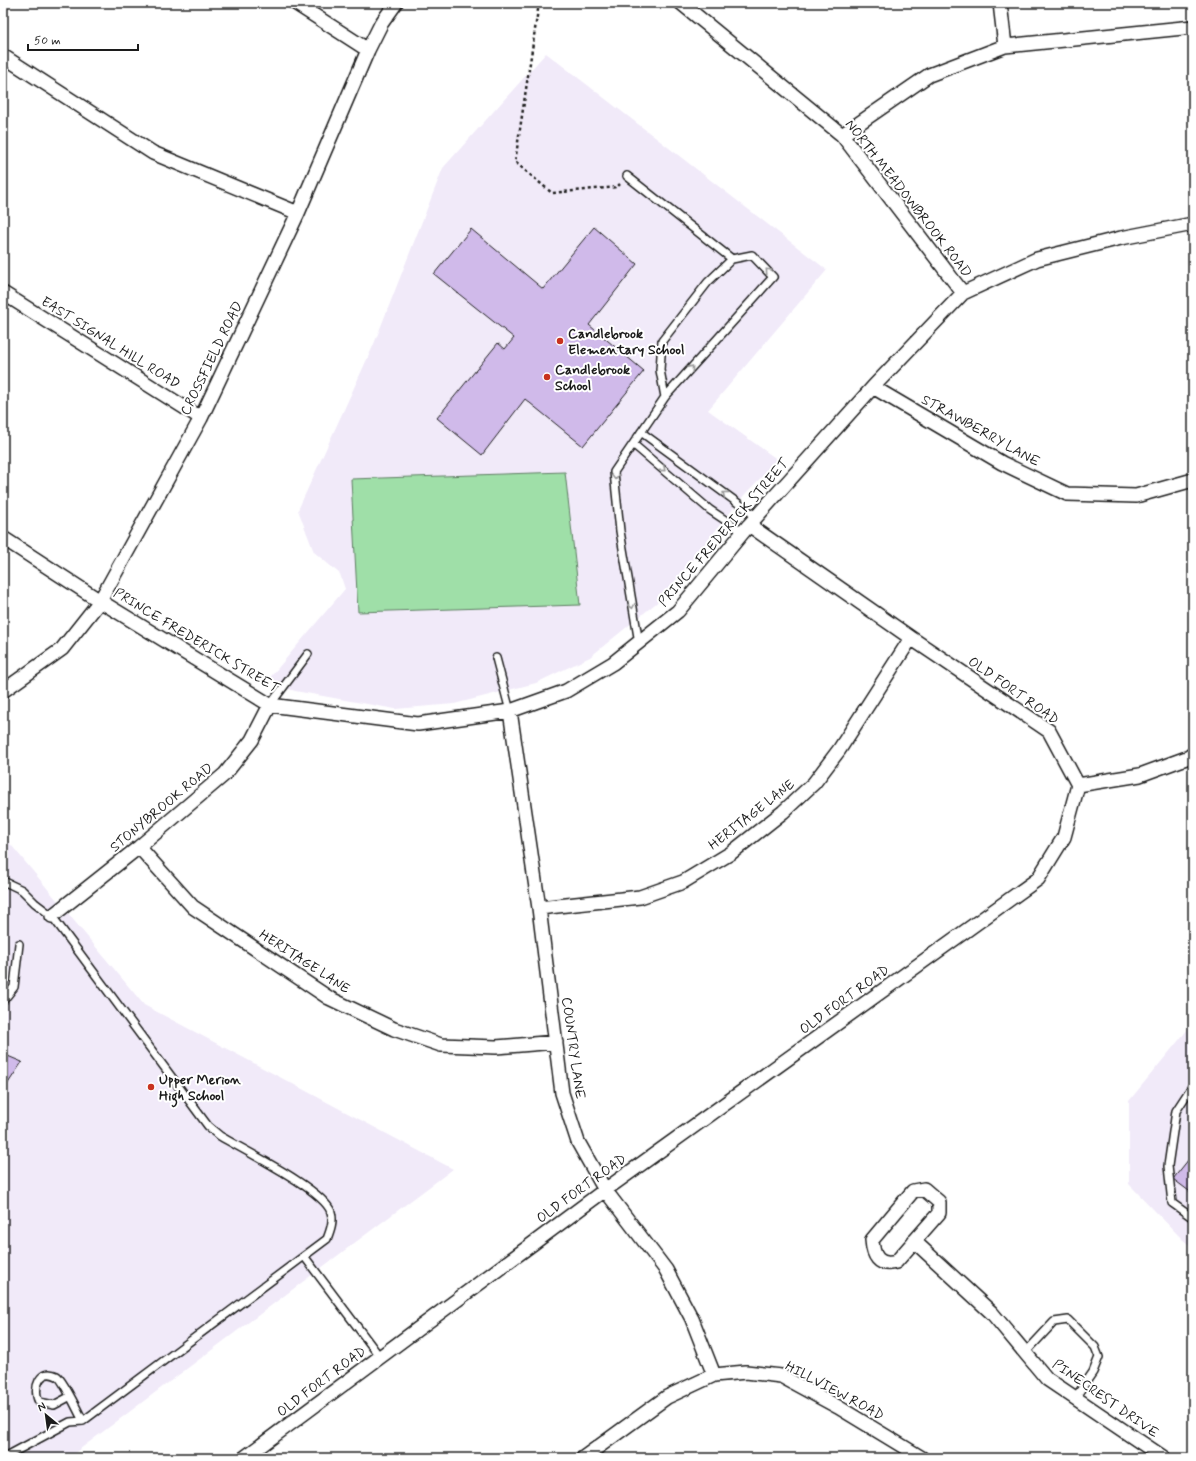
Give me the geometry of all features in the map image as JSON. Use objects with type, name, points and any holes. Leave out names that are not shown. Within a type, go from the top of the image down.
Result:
[{"type":"street","points":[[295,3],[368,50]]},
{"type":"street","name":"CROSSFIELD ROAD","points":[[3,691],[62,649],[100,600],[201,418],[298,213],[380,24],[396,3]]},
{"type":"street","name":"NORTH MEADOWBROOK ROAD","points":[[681,3],[842,135],[963,293]]},
{"type":"street","points":[[1000,3],[1005,46]]},
{"type":"street","points":[[842,135],[930,75],[1005,46],[1193,27]]},
{"type":"street","points":[[3,56],[153,153],[298,213]]},
{"type":"street","name":"PRINCE FREDERICK STREET","points":[[3,538],[270,705],[418,724],[510,711],[566,691],[613,663],[678,611],[750,525],[873,387],[963,293],[1037,259],[1121,238],[1193,224]]},
{"type":"street","name":"EAST SIGNAL HILL ROAD","points":[[3,293],[201,418]]},
{"type":"street","name":"STRAWBERRY LANE","points":[[873,387],[1002,463],[1067,494],[1136,496],[1193,480]]},
{"type":"street","name":"OLD FORT ROAD","points":[[244,1458],[605,1190],[1038,880],[1064,837],[1078,785],[1050,731],[910,638],[750,525]]},
{"type":"street","name":"HERITAGE LANE","points":[[539,908],[640,897],[682,882],[731,853],[783,812],[814,783],[839,750],[910,638]]},
{"type":"street","name":"STONYBROOK ROAD","points":[[52,916],[139,847],[225,774],[252,740],[270,705]]},
{"type":"street","name":"COUNTRY LANE","points":[[510,711],[539,908],[562,1093],[578,1142],[605,1190],[666,1270],[692,1319],[714,1375]]},
{"type":"street","points":[[1078,785],[1140,775],[1193,754]]},
{"type":"street","name":"HERITAGE LANE","points":[[139,847],[193,906],[329,998],[379,1022],[441,1045],[496,1047],[556,1042]]},
{"type":"street","points":[[924,1189],[939,1202],[938,1213],[914,1241],[896,1262],[889,1264],[880,1260],[873,1253],[872,1240],[913,1191],[924,1189]]},
{"type":"street","name":"PINECREST DRIVE","points":[[914,1241],[992,1313],[1047,1379],[1164,1458]]},
{"type":"street","name":"HILLVIEW ROAD","points":[[583,1458],[667,1397],[714,1375],[746,1372],[781,1376],[922,1458]]},
{"type":"lane","points":[[627,176],[732,259]]},
{"type":"lane","points":[[639,643],[620,531],[614,472],[665,397],[773,277],[752,255],[732,259],[708,282],[662,341],[660,370],[665,397]]},
{"type":"lane","points":[[641,432],[750,525]]},
{"type":"lane","points":[[633,444],[710,510],[750,525]]},
{"type":"lane","points":[[270,705],[308,654]]},
{"type":"lane","points":[[496,658],[510,711]]},
{"type":"lane","points":[[3,881],[22,890],[35,903],[52,916],[208,1126],[220,1136],[302,1183],[321,1199],[331,1212],[332,1226],[327,1239],[83,1421],[70,1422],[3,1458]]},
{"type":"lane","points":[[3,1001],[14,987],[19,944]]},
{"type":"lane","points":[[1193,1085],[1176,1111],[1168,1166],[1172,1203],[1193,1218]]},
{"type":"lane","points":[[304,1256],[380,1357]]},
{"type":"lane","points":[[1025,1352],[1054,1322],[1068,1320],[1095,1347],[1099,1357],[1094,1372],[1075,1398]]},
{"type":"lane","points":[[70,1397],[54,1405],[39,1402],[35,1390],[37,1382],[49,1374],[58,1376],[63,1381],[83,1421]]},
{"type":"path","points":[[539,3],[515,162],[552,193],[617,187],[627,176]]},
{"type":"shaded area","name":"Candlebrook School","points":[[546,53],[827,270],[708,410],[778,460],[745,494],[660,600],[590,657],[536,683],[454,704],[395,709],[295,691],[267,681],[345,589],[340,574],[314,552],[298,510],[374,344],[443,168]]},
{"type":"shaded area","name":"Upper Merion High School","points":[[7,840],[144,1005],[453,1169],[68,1458],[3,1458],[3,842]]},
{"type":"shaded area","points":[[1193,1023],[1193,1248],[1182,1239],[1129,1184],[1129,1101]]},
{"type":"green space","points":[[565,472],[580,605],[358,612],[351,479]]},
{"type":"building","name":"Candlebrook Elementary School","points":[[594,227],[637,264],[589,325],[644,371],[583,446],[525,399],[482,455],[437,418],[498,343],[505,349],[514,338],[434,274],[471,229],[543,289]]},
{"type":"building","points":[[3,1054],[22,1062],[3,1091]]},
{"type":"building","points":[[1193,1154],[1193,1194],[1173,1179]]},
{"type":"place","name":"Candlebrook Elementary School","points":[[560,341]]},
{"type":"place","name":"Candlebrook School","points":[[547,377]]},
{"type":"place","name":"Upper Merion High School","points":[[151,1087]]}]
